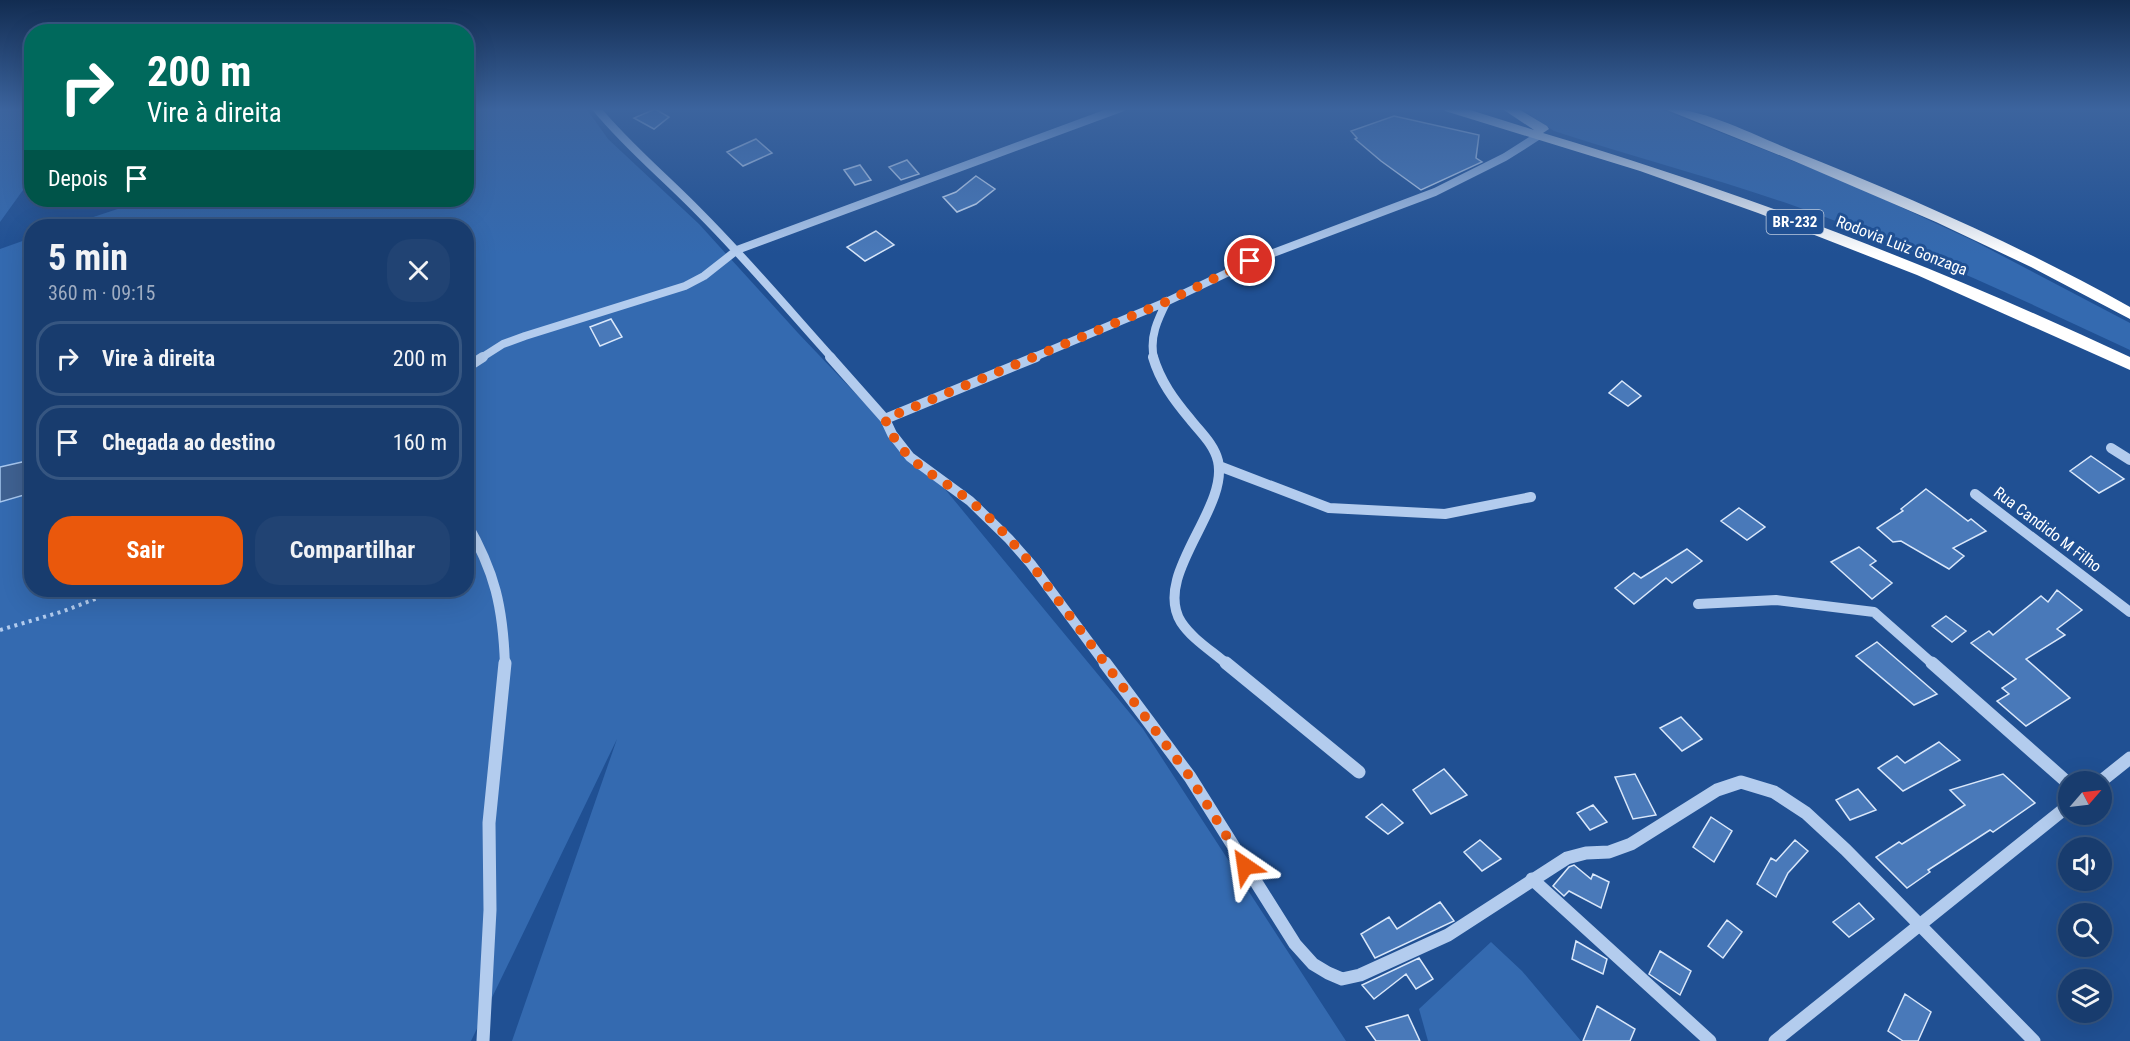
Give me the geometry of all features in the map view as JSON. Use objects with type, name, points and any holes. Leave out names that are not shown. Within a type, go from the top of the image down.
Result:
[{"type":"highway","name":"Rodovia Luiz Gonzaga","points":[[1609,157],[1709,189],[1936,276],[2053,327],[2130,364]]},
{"type":"highway","points":[[1796,157],[1920,209],[2016,254],[2130,314]]},
{"type":"street","points":[[641,157],[676,188],[736,250],[885,419],[897,444],[908,456],[921,469],[969,500],[1006,534],[1031,564],[1190,777],[1284,927],[1313,964],[1342,979],[1360,975],[1448,935],[1532,879],[1575,855],[1610,852],[1631,844],[1717,790],[1742,782],[1773,792],[1806,813],[1846,850],[2034,1041]]},
{"type":"street","points":[[474,363],[503,344],[685,286],[704,276],[736,250],[989,157]]},
{"type":"street","points":[[885,419],[1168,301],[1278,250],[1432,195],[1490,168],[1507,157]]},
{"type":"street","points":[[1168,301],[1157,318],[1152,332],[1154,365],[1163,386],[1215,451],[1220,466],[1218,483],[1184,560],[1174,608],[1179,619],[1193,635],[1259,692],[1359,772]]},
{"type":"street","points":[[2111,448],[2130,460]]},
{"type":"street","points":[[1220,466],[1329,507],[1445,514],[1531,497]]},
{"type":"street","name":"Rua Candido M Filho","points":[[1975,494],[2130,612]]},
{"type":"street","points":[[474,535],[486,555],[495,578],[502,613],[504,660],[503,711],[489,815],[489,953],[483,1041]]},
{"type":"street","points":[[1698,604],[1776,600],[1874,612],[2058,774]]},
{"type":"street","points":[[2112,772],[2130,758]]},
{"type":"street","points":[[1775,1041],[2058,815]]},
{"type":"street","points":[[1532,879],[1710,1041]]},
{"type":"path","points":[[0,630],[64,611],[100,597]]},
{"type":"shaded area","points":[[0,157],[24,157],[24,189],[0,222]]},
{"type":"shaded area","points":[[474,157],[627,157],[699,224],[798,333],[935,477],[1143,729],[1346,1041],[512,1041],[617,739],[471,1041],[0,1041],[0,249],[24,240],[24,597],[474,597],[474,219],[87,219],[124,207],[474,207]]},
{"type":"shaded area","points":[[1638,157],[1782,157],[1844,181],[1974,241],[2130,323],[2130,350],[1921,255],[1763,195]]},
{"type":"shaded area","points":[[24,462],[24,495],[0,502],[0,467]]},
{"type":"shaded area","points":[[1491,942],[1522,971],[1581,1041],[1428,1041],[1419,1009]]},
{"type":"building","points":[[732,157],[764,157],[743,166]]},
{"type":"building","points":[[1376,157],[1476,157],[1482,162],[1421,190]]},
{"type":"building","points":[[907,160],[919,174],[901,180],[889,167]]},
{"type":"building","points":[[860,165],[871,180],[855,185],[844,170]]},
{"type":"building","points":[[976,176],[995,189],[976,204],[957,212],[943,197],[956,192]]},
{"type":"building","points":[[876,231],[894,245],[865,261],[847,247]]},
{"type":"building","points":[[611,319],[622,337],[600,346],[590,327]]},
{"type":"building","points":[[1622,381],[1641,396],[1628,406],[1609,393]]},
{"type":"building","points":[[2091,456],[2124,479],[2099,493],[2070,471]]},
{"type":"building","points":[[1926,489],[1968,521],[1971,519],[1986,531],[1953,548],[1964,556],[1949,569],[1901,541],[1893,542],[1877,528],[1903,511],[1901,509]]},
{"type":"building","points":[[1739,508],[1765,527],[1747,540],[1721,521]]},
{"type":"building","points":[[1859,547],[1876,561],[1870,565],[1892,583],[1872,599],[1831,562]]},
{"type":"building","points":[[1687,549],[1702,561],[1672,583],[1666,578],[1634,604],[1615,588],[1634,573],[1641,578]]},
{"type":"building","points":[[2057,590],[2082,610],[2057,629],[2065,635],[2026,659],[2070,698],[2026,726],[1997,701],[2009,694],[2002,688],[2016,679],[1971,643],[1989,631],[1993,635],[2041,596],[2048,602]]},
{"type":"building","points":[[1946,616],[1966,631],[1952,642],[1932,626]]},
{"type":"building","points":[[1877,642],[1937,694],[1914,705],[1856,656]]},
{"type":"building","points":[[1681,717],[1702,739],[1682,751],[1660,728]]},
{"type":"building","points":[[1939,742],[1960,760],[1903,791],[1878,768],[1897,756],[1905,763]]},
{"type":"building","points":[[1444,769],[1467,795],[1431,814],[1413,790]]},
{"type":"building","points":[[1635,774],[1656,815],[1633,819],[1615,777]]},
{"type":"building","points":[[2003,774],[2035,803],[1993,832],[1990,830],[1928,870],[1930,872],[1907,888],[1876,857],[1899,842],[1902,844],[1965,805],[1950,790]]},
{"type":"building","points":[[1858,789],[1876,810],[1850,820],[1836,800]]},
{"type":"building","points":[[1382,804],[1403,823],[1388,834],[1366,817]]},
{"type":"building","points":[[1593,805],[1607,822],[1590,830],[1577,813]]},
{"type":"building","points":[[1711,817],[1732,831],[1714,862],[1693,847]]},
{"type":"building","points":[[1480,840],[1501,859],[1482,871],[1464,852]]},
{"type":"building","points":[[1795,840],[1808,851],[1788,873],[1776,897],[1757,884],[1771,858],[1776,861]]},
{"type":"building","points":[[1574,865],[1591,879],[1593,874],[1609,882],[1601,908],[1569,891],[1564,896],[1553,886],[1569,867]]},
{"type":"building","points":[[1440,902],[1454,921],[1375,958],[1361,934],[1389,917],[1397,929]]},
{"type":"building","points":[[1859,903],[1874,919],[1849,937],[1833,922]]},
{"type":"building","points":[[1727,920],[1742,932],[1723,958],[1708,946]]},
{"type":"building","points":[[1576,941],[1607,959],[1603,974],[1572,959]]},
{"type":"building","points":[[1660,951],[1691,971],[1680,995],[1649,974]]},
{"type":"building","points":[[1419,958],[1433,979],[1416,989],[1406,974],[1374,999],[1362,985]]},
{"type":"building","points":[[1905,994],[1931,1012],[1918,1041],[1903,1041],[1888,1031]]},
{"type":"building","points":[[1597,1006],[1635,1029],[1630,1041],[1583,1041]]},
{"type":"building","points":[[1408,1015],[1420,1041],[1376,1041],[1366,1027]]},
{"type":"route","points":[[1245,866],[1190,777],[1031,564],[1006,534],[969,500],[921,469],[897,444],[885,419],[1168,301],[1250,261]]}]
